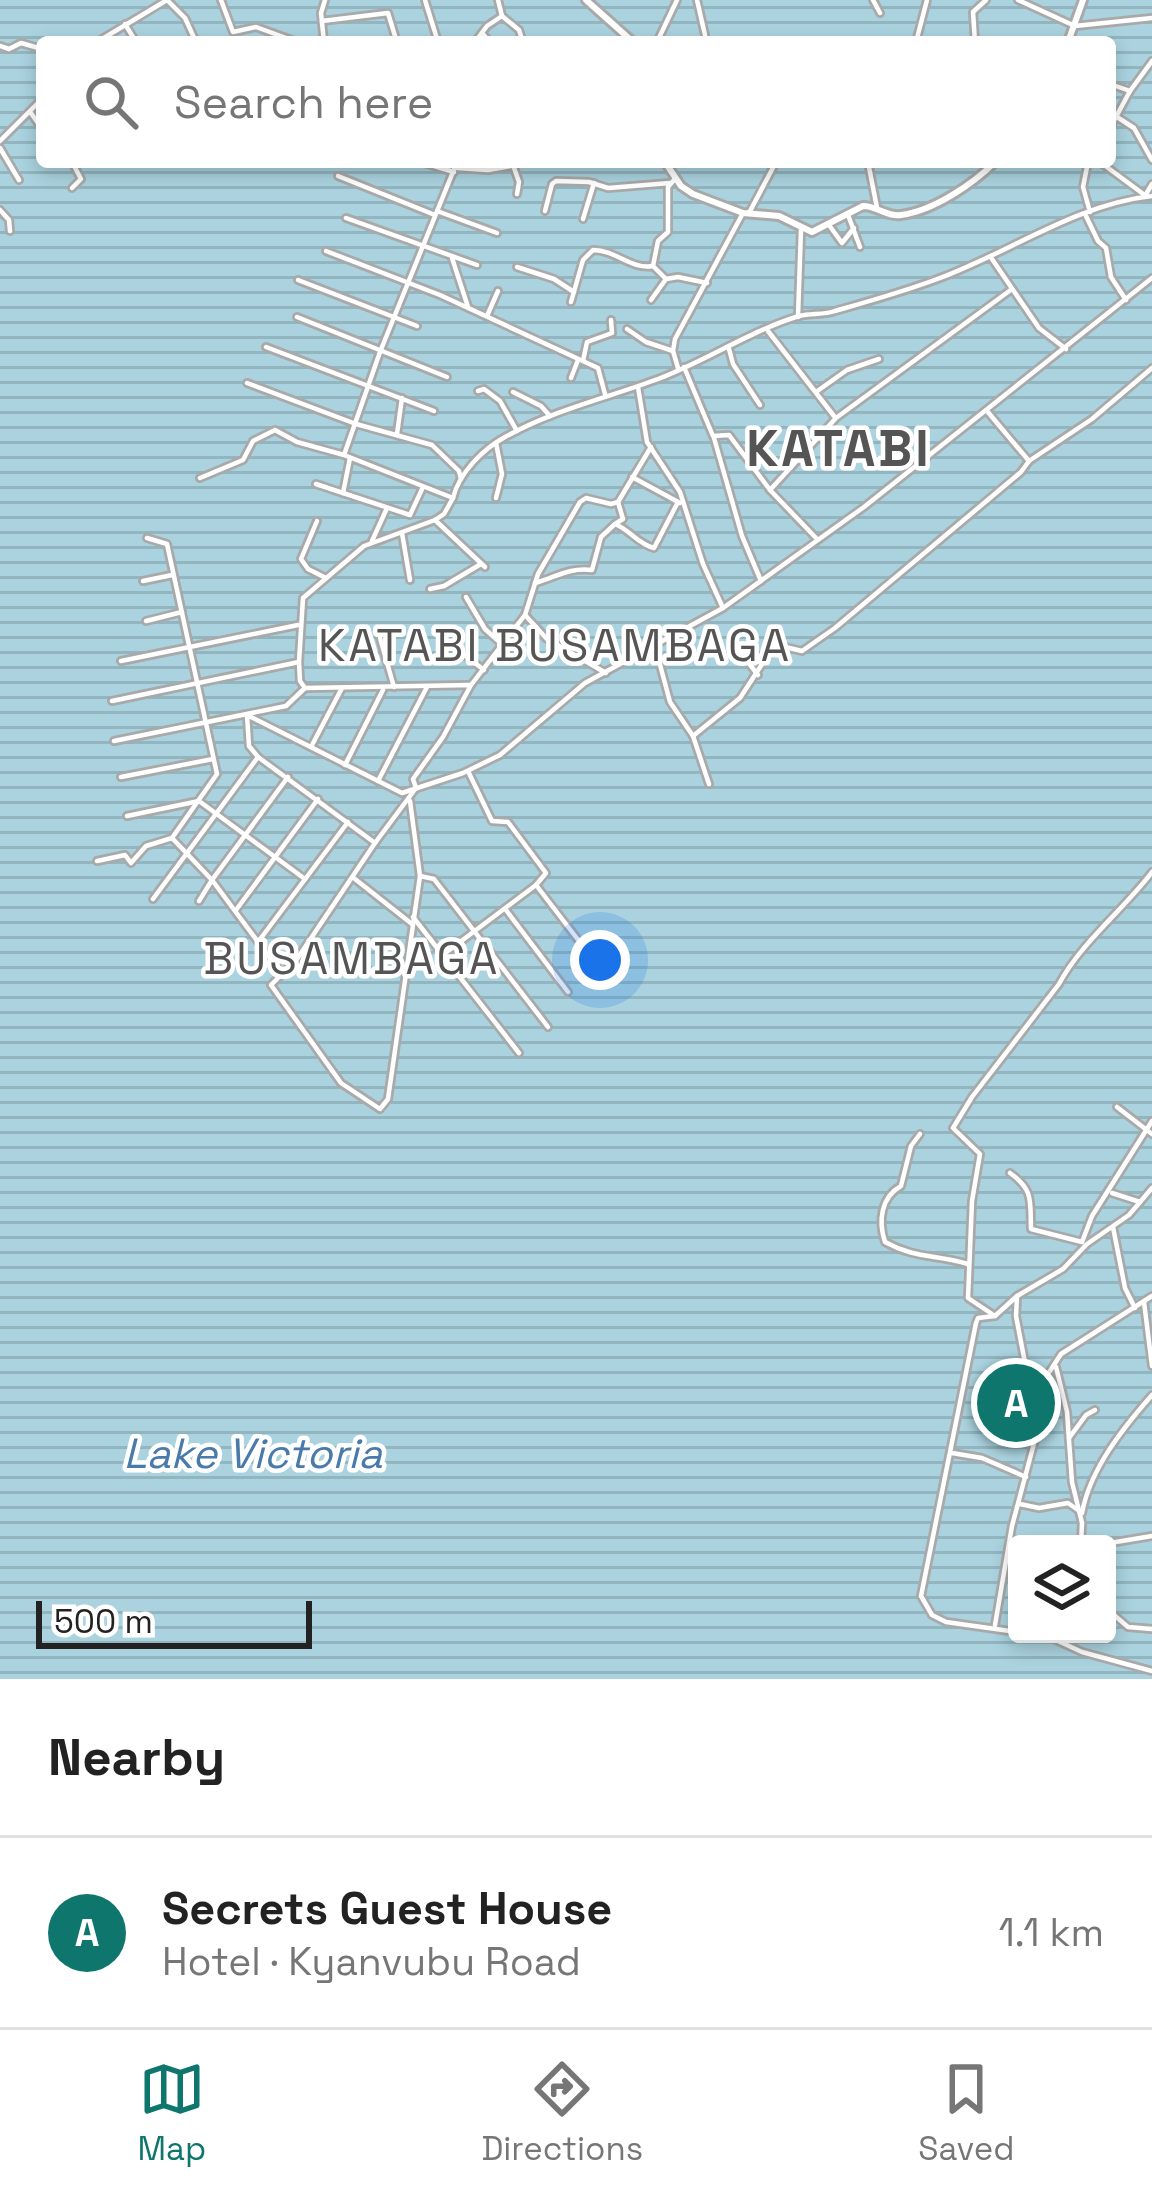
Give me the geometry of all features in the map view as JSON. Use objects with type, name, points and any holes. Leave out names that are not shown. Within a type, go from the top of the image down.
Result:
[{"type":"street","points":[[108,36],[167,0],[185,18],[193,36]]},
{"type":"street","points":[[221,0],[233,32],[256,27],[284,36]]},
{"type":"street","points":[[323,36],[325,0]]},
{"type":"street","points":[[425,0],[436,36]]},
{"type":"street","points":[[498,0],[502,16],[521,36]]},
{"type":"street","points":[[586,0],[625,36]]},
{"type":"street","points":[[659,36],[677,0]]},
{"type":"street","points":[[697,0],[705,35]]},
{"type":"street","points":[[873,0],[880,13]]},
{"type":"street","points":[[918,36],[927,0]]},
{"type":"street","points":[[975,36],[973,12],[986,0]]},
{"type":"street","points":[[1071,36],[1083,0]]},
{"type":"street","points":[[1021,1],[1075,26],[1152,17]]},
{"type":"street","points":[[322,21],[388,13],[395,36]]},
{"type":"street","points":[[480,36],[502,16]]},
{"type":"street","points":[[125,25],[132,36]]},
{"type":"street","points":[[482,33],[485,36]]},
{"type":"street","points":[[0,46],[9,49],[21,43],[36,48]]},
{"type":"street","points":[[1152,62],[1117,117],[1134,128],[1152,160]]},
{"type":"street","points":[[1116,86],[1130,91]]},
{"type":"street","points":[[19,180],[0,144],[36,107]]},
{"type":"street","points":[[31,113],[36,120]]},
{"type":"street","points":[[72,188],[81,179],[76,168]]},
{"type":"street","points":[[343,493],[347,457],[380,352],[456,168]]},
{"type":"street","points":[[513,168],[517,194]]},
{"type":"street","points":[[653,266],[658,241],[668,232],[673,181],[668,168]]},
{"type":"street","points":[[760,581],[713,436],[673,351],[675,339],[772,168]]},
{"type":"street","points":[[869,168],[877,208]]},
{"type":"street","points":[[545,211],[554,182],[608,188],[673,181],[693,194],[746,213],[778,216],[812,232],[863,206],[903,215],[939,200],[985,168]]},
{"type":"street","points":[[1087,168],[1083,187],[1088,214],[1098,241],[1106,248],[1111,277],[1126,300]]},
{"type":"street","points":[[1108,168],[1147,196]]},
{"type":"street","points":[[338,176],[497,233]]},
{"type":"street","points":[[583,219],[594,183]]},
{"type":"street","points":[[1147,196],[1152,184]]},
{"type":"street","points":[[305,688],[298,662],[303,598],[370,543],[444,514],[461,479],[496,443],[517,430],[729,350],[798,316],[833,312],[891,295],[992,259],[1051,228],[1147,196]]},
{"type":"street","points":[[0,209],[9,220],[10,231]]},
{"type":"street","points":[[848,214],[860,247]]},
{"type":"street","points":[[346,218],[477,265]]},
{"type":"street","points":[[830,224],[842,243],[854,228]]},
{"type":"street","points":[[798,316],[801,230]]},
{"type":"street","points":[[326,250],[468,307],[598,368],[606,396]]},
{"type":"street","points":[[571,302],[584,260],[593,250],[618,254],[638,267],[653,266]]},
{"type":"street","points":[[452,258],[468,307]]},
{"type":"street","points":[[992,259],[1039,328],[1066,349]]},
{"type":"street","points":[[653,266],[666,280]]},
{"type":"street","points":[[517,267],[554,279],[574,292]]},
{"type":"street","points":[[651,300],[666,280],[678,277],[706,283]]},
{"type":"street","points":[[298,280],[417,326]]},
{"type":"street","points":[[247,716],[399,792],[468,770],[510,748],[585,683],[723,608],[1151,282]]},
{"type":"street","points":[[770,490],[836,418],[1012,289]]},
{"type":"street","points":[[487,316],[498,290]]},
{"type":"street","points":[[296,317],[447,377]]},
{"type":"street","points":[[571,378],[587,343],[611,333],[611,320]]},
{"type":"street","points":[[627,329],[673,351]]},
{"type":"street","points":[[767,331],[836,418]]},
{"type":"street","points":[[266,347],[434,411]]},
{"type":"street","points":[[729,350],[760,405]]},
{"type":"street","points":[[815,392],[847,370],[879,359]]},
{"type":"street","points":[[693,736],[740,698],[765,659],[779,649],[802,651],[835,628],[942,535],[998,494],[1029,461],[1092,419],[1152,368]]},
{"type":"street","points":[[247,383],[436,448],[460,471],[461,479]]},
{"type":"street","points":[[638,386],[645,435],[667,467],[723,608]]},
{"type":"street","points":[[478,391],[484,388],[500,400],[517,430]]},
{"type":"street","points":[[514,392],[550,416]]},
{"type":"street","points":[[397,434],[403,397]]},
{"type":"street","points":[[987,410],[1029,461]]},
{"type":"street","points":[[200,478],[243,460],[253,441],[275,430],[453,498]]},
{"type":"street","points":[[713,436],[729,435],[770,490],[817,539]]},
{"type":"street","points":[[496,443],[502,474],[496,498]]},
{"type":"street","points":[[535,583],[570,568],[592,570],[601,537],[623,519],[618,502],[651,447]]},
{"type":"street","points":[[632,478],[682,504]]},
{"type":"street","points":[[316,484],[410,514],[423,488]]},
{"type":"street","points":[[416,788],[413,779],[471,685],[525,615],[535,583],[582,499],[618,502]]},
{"type":"street","points":[[615,524],[653,548],[682,504]]},
{"type":"street","points":[[370,543],[387,508]]},
{"type":"street","points":[[430,589],[483,565],[435,520]]},
{"type":"street","points":[[317,521],[301,559],[308,569],[326,578]]},
{"type":"street","points":[[402,531],[410,580]]},
{"type":"street","points":[[97,861],[122,855],[131,862],[146,846],[172,838],[217,776],[175,574],[166,544],[146,538]]},
{"type":"street","points":[[143,581],[175,574]]},
{"type":"street","points":[[466,597],[485,629],[504,646]]},
{"type":"street","points":[[146,620],[182,612]]},
{"type":"street","points":[[525,615],[547,639],[606,673]]},
{"type":"street","points":[[121,661],[298,626]]},
{"type":"street","points":[[380,638],[394,687]]},
{"type":"street","points":[[655,646],[670,702],[693,736],[709,784]]},
{"type":"street","points":[[458,650],[484,670]]},
{"type":"street","points":[[745,657],[758,675]]},
{"type":"street","points":[[112,701],[298,662]]},
{"type":"street","points":[[114,741],[247,716],[292,703],[305,688],[471,685]]},
{"type":"street","points":[[345,765],[385,687]]},
{"type":"street","points":[[378,781],[427,687]]},
{"type":"street","points":[[311,747],[342,688]]},
{"type":"street","points":[[247,716],[249,746],[258,758],[375,843]]},
{"type":"street","points":[[153,899],[258,758]]},
{"type":"street","points":[[121,777],[214,759]]},
{"type":"street","points":[[444,954],[545,875],[508,822],[492,821],[468,770]]},
{"type":"street","points":[[199,901],[289,777]]},
{"type":"street","points":[[410,797],[420,876],[388,1099],[380,1109],[341,1083],[272,987],[297,959],[416,788]]},
{"type":"street","points":[[234,913],[318,800]]},
{"type":"street","points":[[127,816],[199,801],[305,879]]},
{"type":"street","points":[[257,942],[348,822]]},
{"type":"street","points":[[172,838],[182,853],[187,852]]},
{"type":"street","points":[[187,852],[281,974]]},
{"type":"street","points":[[995,1316],[968,1298],[980,1154],[952,1128],[1059,985],[1066,966],[1085,951],[1152,872]]},
{"type":"street","points":[[420,876],[432,877],[548,1028]]},
{"type":"street","points":[[354,878],[412,920],[444,954],[519,1053]]},
{"type":"street","points":[[536,885],[602,971]]},
{"type":"street","points":[[505,909],[568,992]]},
{"type":"street","points":[[1117,1107],[1149,1132]]},
{"type":"street","points":[[1008,1630],[938,1619],[921,1596],[976,1323],[978,1318],[995,1316],[1017,1296],[1063,1269],[1084,1243],[1152,1121]]},
{"type":"street","points":[[920,1134],[911,1146],[902,1186],[884,1207],[880,1228],[885,1242],[915,1257],[940,1256],[968,1264]]},
{"type":"street","points":[[1010,1173],[1029,1192],[1031,1229],[1084,1243],[1113,1228],[1152,1188]]},
{"type":"street","points":[[1109,1192],[1140,1202]]},
{"type":"street","points":[[1113,1228],[1125,1288],[1136,1308]]},
{"type":"street","points":[[1017,1296],[1025,1368],[1048,1374]]},
{"type":"street","points":[[995,1628],[1012,1526],[1048,1374],[1061,1354],[1152,1296]]},
{"type":"street","points":[[1144,1302],[1152,1366]]},
{"type":"street","points":[[1144,1311],[1152,1319]]},
{"type":"street","points":[[1056,1365],[1081,1518]]},
{"type":"street","points":[[1081,1535],[1085,1494],[1099,1466],[1152,1395]]},
{"type":"street","points":[[1070,1438],[1086,1414],[1095,1410]]},
{"type":"street","points":[[952,1453],[982,1458],[1026,1478]]},
{"type":"street","points":[[1020,1504],[1039,1508],[1067,1503],[1078,1510]]},
{"type":"street","points":[[1116,1543],[1151,1539]]},
{"type":"street","points":[[1116,1617],[1128,1627],[1152,1629]]},
{"type":"street","points":[[1062,1643],[1152,1671]]},
{"type":"water","name":"Lake Victoria","points":[[0,0],[1152,0],[1152,1679],[0,1679]]},
{"type":"place","name":"Secrets Guest House","points":[[1016,1403]]},
{"type":"district","name":"KATABI","points":[[839,448]]},
{"type":"district","name":"KATABI BUSAMBAGA","points":[[555,645]]},
{"type":"district","name":"BUSAMBAGA","points":[[352,958]]}]
